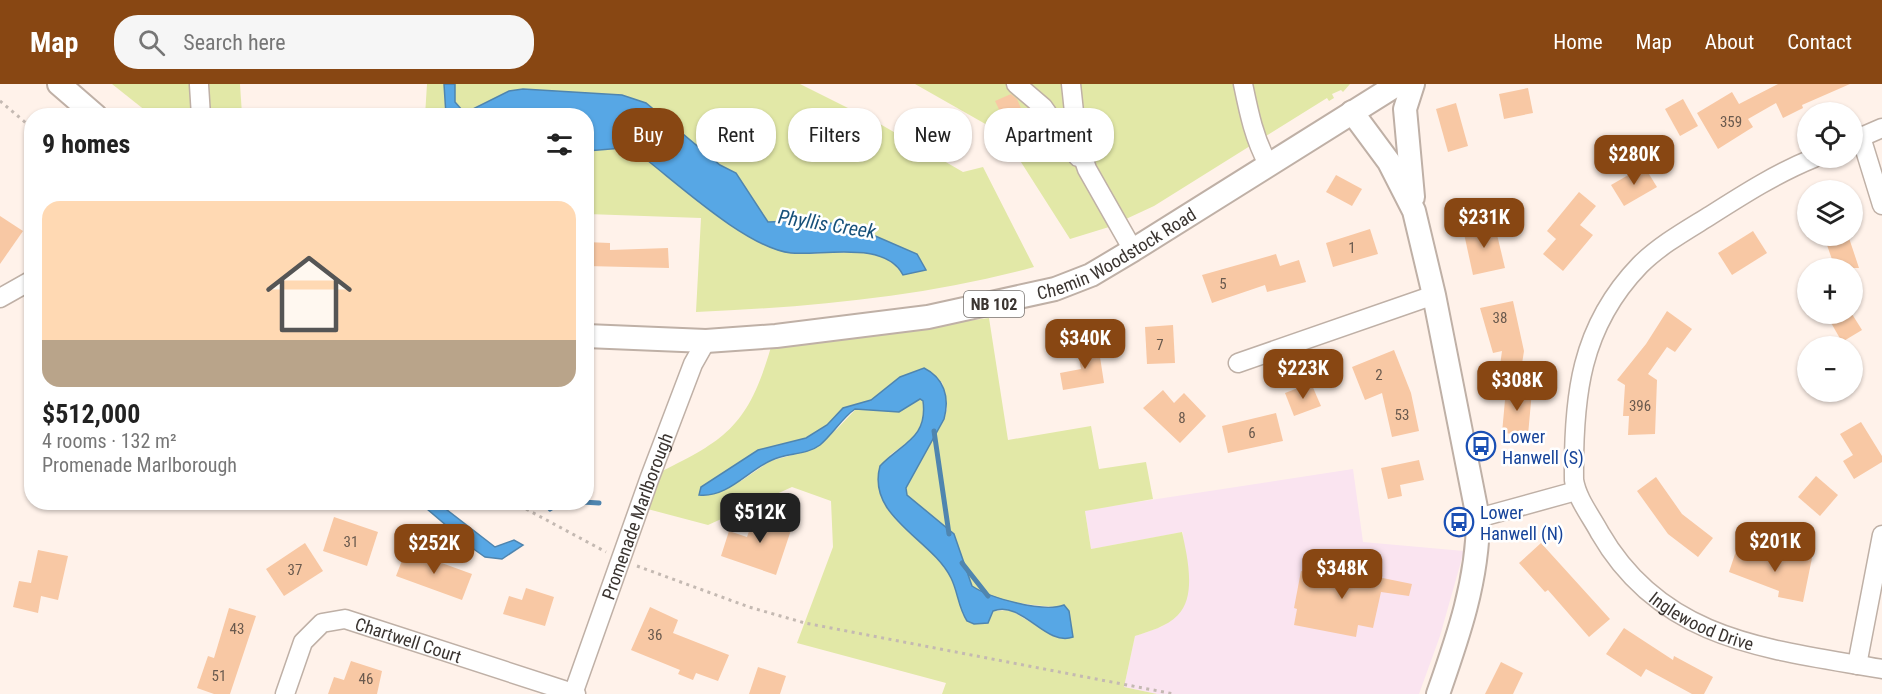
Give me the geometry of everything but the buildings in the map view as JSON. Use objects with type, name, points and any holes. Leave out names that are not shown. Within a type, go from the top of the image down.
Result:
[{"type":"main road","points":[[59,84],[87,108]]},
{"type":"main road","name":"Chemin Woodstock Road","points":[[594,336],[706,341],[856,327],[984,306],[1055,290],[1091,275],[1133,250],[1398,84]]},
{"type":"main road","points":[[1413,84],[1405,109],[1414,211],[1434,295],[1478,518],[1478,552],[1463,617],[1438,694]]},
{"type":"main road","points":[[1352,112],[1389,162],[1414,211]]},
{"type":"street","points":[[199,84],[200,108]]},
{"type":"street","points":[[1016,84],[1044,108]]},
{"type":"street","points":[[1071,84],[1072,108]]},
{"type":"street","points":[[1243,84],[1250,121],[1258,146],[1268,164]]},
{"type":"street","points":[[1051,108],[1056,102],[1062,101],[1069,108]]},
{"type":"street","points":[[1863,136],[1882,128]]},
{"type":"street","points":[[1863,155],[1882,205]]},
{"type":"street","points":[[1081,162],[1133,250]]},
{"type":"street","points":[[1084,162],[1087,170]]},
{"type":"street","points":[[1478,518],[1576,491],[1575,404],[1594,329],[1612,298],[1641,264],[1680,234],[1769,179],[1797,166]]},
{"type":"street","points":[[0,298],[24,284]]},
{"type":"street","points":[[1238,363],[1434,295]]},
{"type":"street","name":"Promenade Marlborough","points":[[574,694],[620,559],[693,364],[706,341]]},
{"type":"street","name":"Inglewood Drive","points":[[1576,491],[1610,548],[1638,584],[1673,612],[1730,638],[1882,669]]},
{"type":"street","points":[[1857,665],[1882,535]]},
{"type":"street","name":"Chartwell Court","points":[[285,694],[303,642],[322,623],[345,619],[574,694]]},
{"type":"path","points":[[0,102],[24,122]]},
{"type":"path","points":[[528,510],[620,559],[700,590],[805,623],[1174,694]]},
{"type":"shaded area","points":[[1353,469],[1363,542],[1464,551],[1440,636],[1419,694],[1157,694],[1124,687],[1135,636],[1161,627],[1179,614],[1186,599],[1183,532],[1091,549],[1085,510]]},
{"type":"green space","points":[[112,84],[240,84],[242,108],[142,108]]},
{"type":"green space","points":[[427,84],[444,84],[446,108],[426,108]]},
{"type":"green space","points":[[455,84],[800,84],[848,108],[788,108],[788,162],[882,162],[882,125],[894,132],[894,162],[946,162],[963,172],[983,167],[1034,267],[950,286],[866,299],[696,312],[701,218],[594,214],[594,150],[612,149],[612,162],[649,162],[718,214],[786,252],[867,254],[882,257],[894,264],[903,275],[926,269],[917,254],[873,235],[812,220],[768,222],[736,173],[716,162],[776,162],[776,108],[696,108],[696,145],[684,135],[684,108],[652,108],[646,103],[509,91],[475,108],[460,108],[455,102]]},
{"type":"green space","points":[[915,84],[1350,84],[1343,92],[1341,90],[1332,94],[1334,98],[1329,101],[1327,98],[1154,206],[1126,219],[1127,222],[1111,230],[1109,227],[1070,239],[1021,162],[1114,162],[1114,108],[984,108],[984,123],[972,116],[972,108],[957,108]]},
{"type":"green space","points":[[989,318],[1008,440],[1091,426],[1099,469],[1146,462],[1153,499],[1085,511],[1091,549],[1182,532],[1189,575],[1184,607],[1168,623],[1135,636],[1124,687],[1157,694],[942,694],[946,683],[797,643],[833,547],[831,501],[792,487],[708,525],[640,507],[650,477],[696,453],[729,430],[752,397],[771,347]],"holes":[[[900,377],[942,382],[947,409],[944,419],[906,488],[907,495],[954,534],[972,586],[1002,599],[1059,607],[1055,637],[1010,610],[993,611],[988,622],[963,614],[952,578],[931,550],[898,522],[890,455],[917,433],[924,412],[923,401],[920,399],[899,412],[856,409],[837,429],[807,451],[770,461],[741,481],[702,487],[758,450],[806,438],[827,425],[843,408],[871,400]]]},
{"type":"water","points":[[444,84],[455,84],[455,102],[460,108],[446,108]]},
{"type":"water","points":[[523,89],[622,95],[646,103],[652,108],[612,108],[612,149],[594,150],[594,108],[475,108],[509,91]]},
{"type":"water","points":[[684,135],[696,145],[696,162],[716,162],[736,173],[768,222],[813,220],[873,235],[917,254],[926,270],[903,275],[894,264],[868,253],[791,253],[773,248],[733,227],[649,162],[684,162]]},
{"type":"water","points":[[924,368],[941,383],[946,396],[946,411],[944,419],[906,488],[907,495],[954,534],[972,586],[991,595],[1030,606],[1064,605],[1069,611],[1073,637],[1053,636],[1024,617],[1004,609],[993,611],[988,623],[974,624],[967,621],[951,578],[942,564],[891,514],[878,484],[880,466],[917,432],[923,413],[923,401],[920,399],[899,412],[855,409],[825,441],[815,448],[772,460],[729,488],[709,495],[699,495],[701,487],[758,450],[806,438],[827,425],[843,408],[871,400],[900,377]]},
{"type":"water","points":[[428,510],[447,510],[495,547],[514,540],[523,545],[502,559],[485,557]]},
{"type":"waterway","points":[[934,431],[949,534]]},
{"type":"waterway","name":"Phyllis Creek","points":[[594,503],[599,503]]},
{"type":"waterway","points":[[962,563],[988,596]]},
{"type":"place","name":"Lower Hanwell (S)","points":[[1481,446]]},
{"type":"place","name":"Lower Hanwell (N)","points":[[1459,522]]}]
